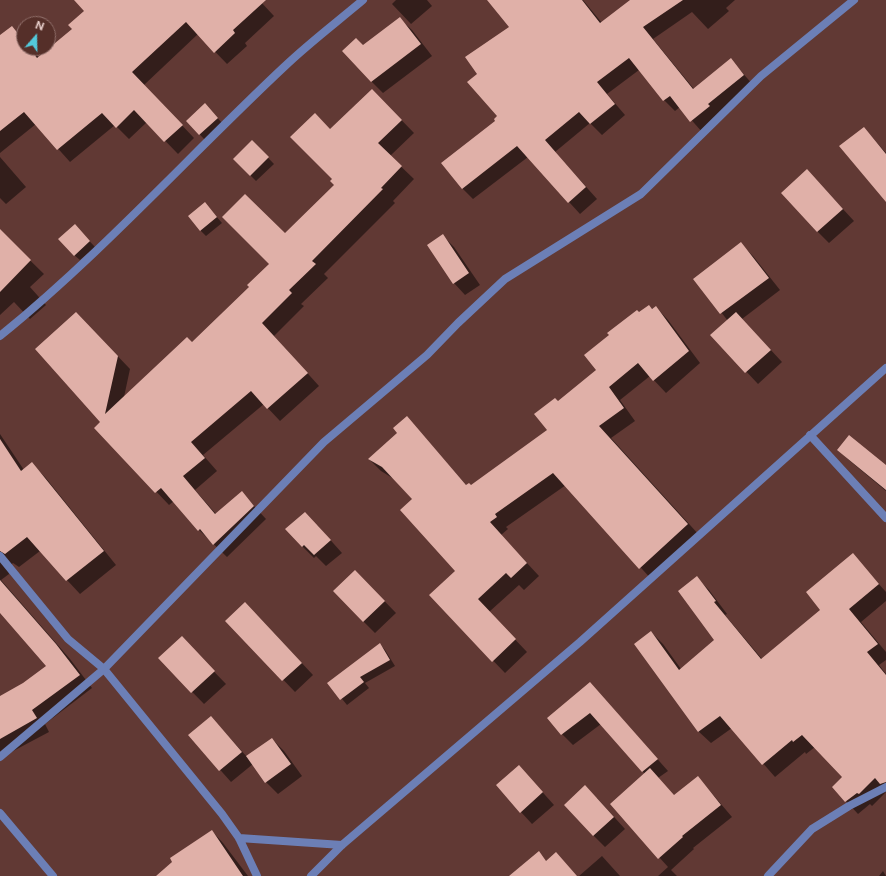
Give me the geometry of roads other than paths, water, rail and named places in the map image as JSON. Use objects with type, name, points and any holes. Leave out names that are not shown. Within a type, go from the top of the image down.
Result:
[{"type":"street","points":[[0,336],[37,306],[182,168],[285,66],[363,0]]},
{"type":"street","points":[[0,757],[104,669],[324,442],[427,355],[458,323],[505,279],[640,194],[761,76],[854,0]]},
{"type":"street","points":[[311,876],[342,845],[580,642],[886,368]]},
{"type":"street","points":[[810,436],[886,518]]},
{"type":"street","points":[[0,556],[68,639],[104,669],[239,838],[257,876]]},
{"type":"street","points":[[768,876],[812,829],[849,806],[886,787]]},
{"type":"street","points":[[0,813],[53,876]]},
{"type":"street","points":[[239,838],[342,845]]}]
